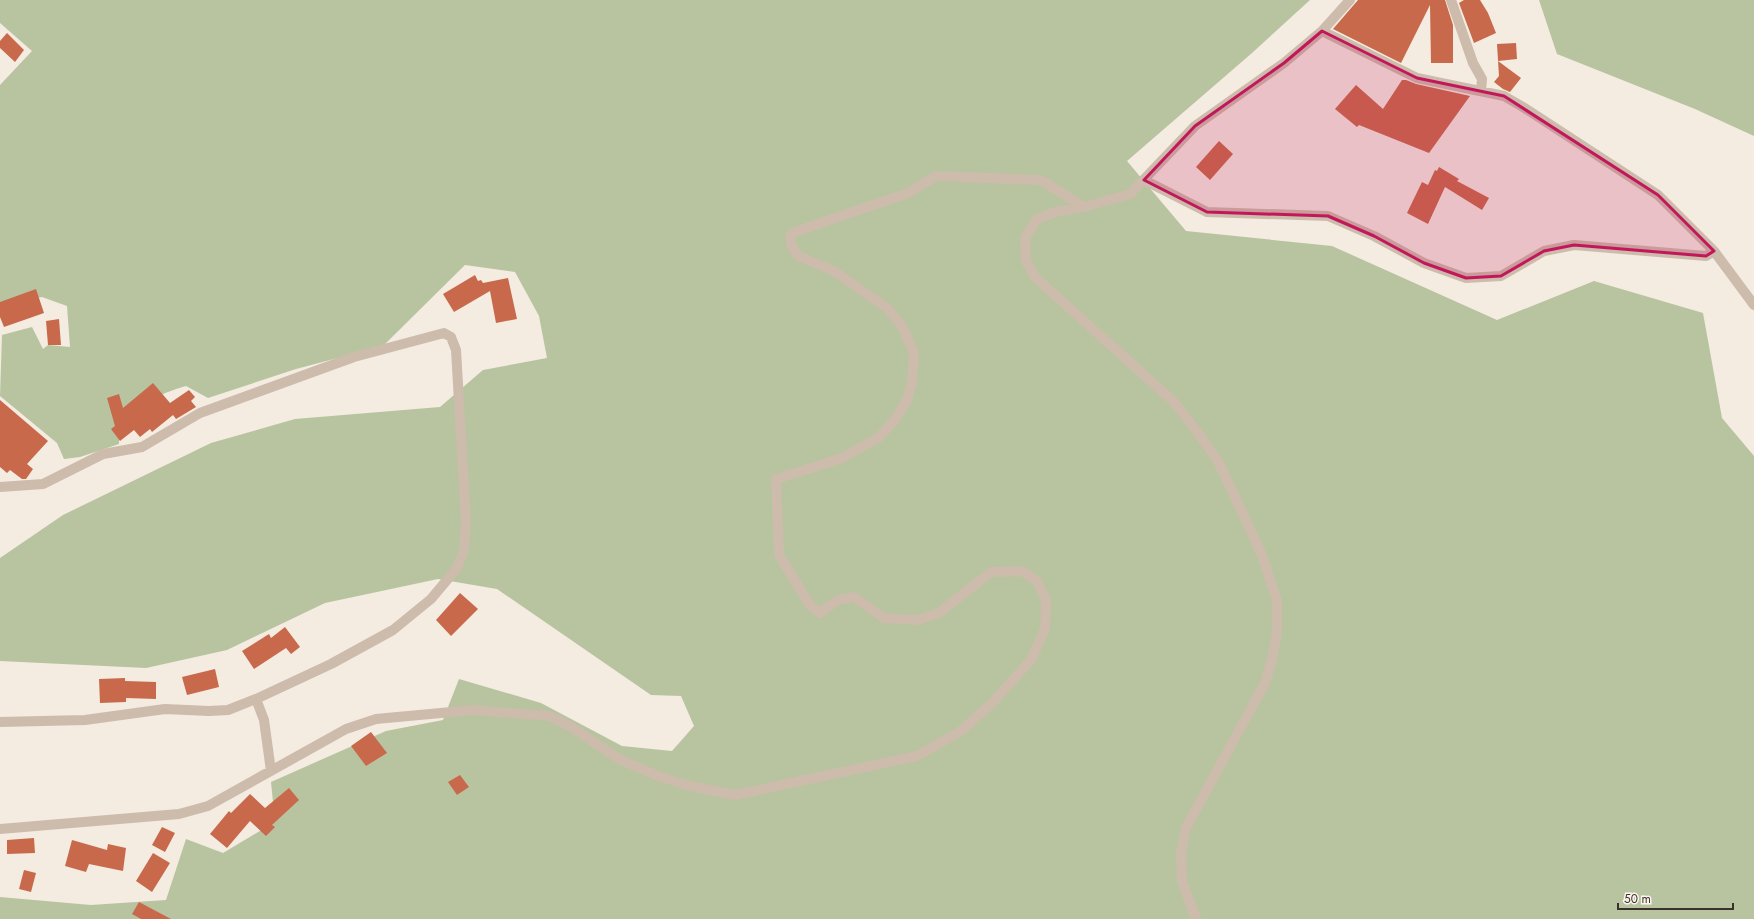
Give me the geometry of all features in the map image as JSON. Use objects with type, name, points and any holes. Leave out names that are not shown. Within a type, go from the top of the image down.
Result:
[{"type":"street","points":[[1196,919],[1182,881],[1181,853],[1186,828],[1265,683],[1272,659],[1277,632],[1277,601],[1262,556],[1219,463],[1174,402],[1035,277],[1026,261],[1025,238],[1036,219],[1058,211],[1084,207],[1130,194],[1195,126],[1284,63],[1322,31],[1350,0]]},
{"type":"street","points":[[1452,0],[1473,63],[1482,79],[1481,91]]},
{"type":"street","points":[[1322,31],[1417,78],[1504,96],[1523,107],[1658,195],[1714,251],[1754,305]]},
{"type":"street","points":[[0,829],[179,814],[208,806],[346,729],[376,719],[473,710],[549,716],[570,726],[619,759],[658,776],[690,786],[735,795],[917,756],[961,731],[992,703],[1032,660],[1045,629],[1046,600],[1037,581],[1022,570],[991,572],[939,614],[918,620],[884,618],[854,597],[838,600],[820,613],[810,605],[779,556],[776,479],[842,458],[878,438],[894,421],[907,400],[912,382],[914,353],[902,326],[887,308],[834,271],[798,256],[792,247],[790,237],[792,233],[908,193],[936,176],[1042,180],[1084,207]]},
{"type":"street","points":[[1144,180],[1207,212],[1328,216],[1374,236],[1424,263],[1466,278],[1501,276],[1544,250],[1574,245],[1706,256],[1714,251]]},
{"type":"street","points":[[0,487],[43,484],[103,454],[142,447],[200,413],[354,357],[444,333],[451,337],[456,350],[466,522],[464,550],[458,568],[431,599],[393,630],[331,664],[256,699],[228,710],[209,711],[165,709],[84,720],[0,722]]},
{"type":"street","points":[[256,699],[264,720],[271,771]]},
{"type":"highlighted area","points":[[1322,31],[1417,78],[1504,96],[1658,195],[1714,251],[1706,256],[1574,245],[1544,251],[1501,276],[1466,278],[1424,263],[1374,236],[1328,216],[1207,212],[1144,180],[1195,126],[1284,63]]},
{"type":"green space","points":[[0,0],[1310,0],[1252,53],[1127,161],[1186,231],[1332,246],[1497,320],[1594,281],[1703,313],[1722,418],[1754,456],[1754,919],[0,919],[0,897],[91,905],[166,900],[186,839],[223,853],[275,822],[271,782],[386,731],[443,720],[459,679],[541,703],[622,746],[672,751],[694,726],[681,696],[651,695],[497,589],[438,579],[325,603],[227,650],[146,668],[0,661],[0,558],[63,515],[211,443],[295,419],[440,407],[483,370],[547,358],[539,316],[515,272],[465,265],[383,346],[296,369],[208,398],[186,386],[167,392],[136,408],[119,419],[119,444],[80,457],[64,459],[57,443],[0,396],[2,335],[32,327],[43,349],[48,345],[70,347],[67,306],[42,297],[0,305],[0,85],[32,51],[0,23]]},
{"type":"green space","points":[[1539,0],[1754,0],[1754,136],[1695,109],[1557,54]]},
{"type":"building","points":[[1358,0],[1445,0],[1453,25],[1453,63],[1431,63],[1430,5],[1401,63],[1333,29]]},
{"type":"building","points":[[1464,0],[1480,0],[1488,13],[1496,33],[1474,43],[1459,3]]},
{"type":"building","points":[[7,33],[24,50],[15,62],[0,48],[0,41]]},
{"type":"building","points":[[1516,43],[1517,59],[1498,61],[1497,44]]},
{"type":"building","points":[[1498,61],[1521,78],[1510,92],[1494,82],[1499,76]]},
{"type":"building","points":[[1402,80],[1470,96],[1429,153],[1359,125],[1357,127],[1335,109],[1356,85],[1383,109]]},
{"type":"building","points":[[1219,141],[1233,154],[1210,180],[1196,167]]},
{"type":"building","points":[[1439,167],[1459,179],[1457,181],[1489,198],[1482,210],[1445,187],[1428,224],[1407,213],[1422,182],[1428,185],[1435,170],[1437,171]]},
{"type":"building","points":[[475,275],[478,281],[481,280],[483,283],[508,278],[517,319],[496,323],[490,291],[454,312],[443,294]]},
{"type":"building","points":[[36,289],[44,313],[4,327],[0,317],[0,302]]},
{"type":"building","points":[[59,319],[61,345],[48,345],[46,321]]},
{"type":"building","points":[[153,383],[170,403],[189,390],[195,397],[191,401],[196,407],[176,419],[173,415],[152,432],[150,429],[140,437],[134,430],[120,441],[111,429],[115,426],[107,398],[119,394],[123,408]]},
{"type":"building","points":[[0,400],[48,441],[27,464],[33,469],[26,479],[22,479],[10,470],[7,473],[0,467]]},
{"type":"building","points":[[460,593],[478,609],[451,636],[436,620]]},
{"type":"building","points":[[285,627],[300,647],[291,654],[286,648],[254,669],[242,651],[269,634],[271,638]]},
{"type":"building","points":[[215,669],[219,687],[187,695],[182,677]]},
{"type":"building","points":[[125,678],[125,681],[156,682],[156,699],[126,698],[126,702],[100,703],[99,679]]},
{"type":"building","points":[[371,732],[387,753],[366,766],[351,746]]},
{"type":"building","points":[[460,775],[469,787],[457,795],[448,782]]},
{"type":"building","points":[[289,788],[299,800],[272,825],[275,827],[266,836],[250,821],[227,848],[210,834],[229,811],[231,813],[250,794],[265,808]]},
{"type":"building","points":[[162,827],[175,833],[165,852],[152,845]]},
{"type":"building","points":[[34,838],[35,853],[7,854],[7,840]]},
{"type":"building","points":[[72,840],[107,850],[108,844],[126,848],[123,871],[89,864],[86,872],[65,866]]},
{"type":"building","points":[[153,853],[170,863],[152,892],[136,881]]},
{"type":"building","points":[[24,870],[36,873],[31,892],[19,889]]},
{"type":"building","points":[[139,902],[171,919],[141,919],[132,914]]}]
